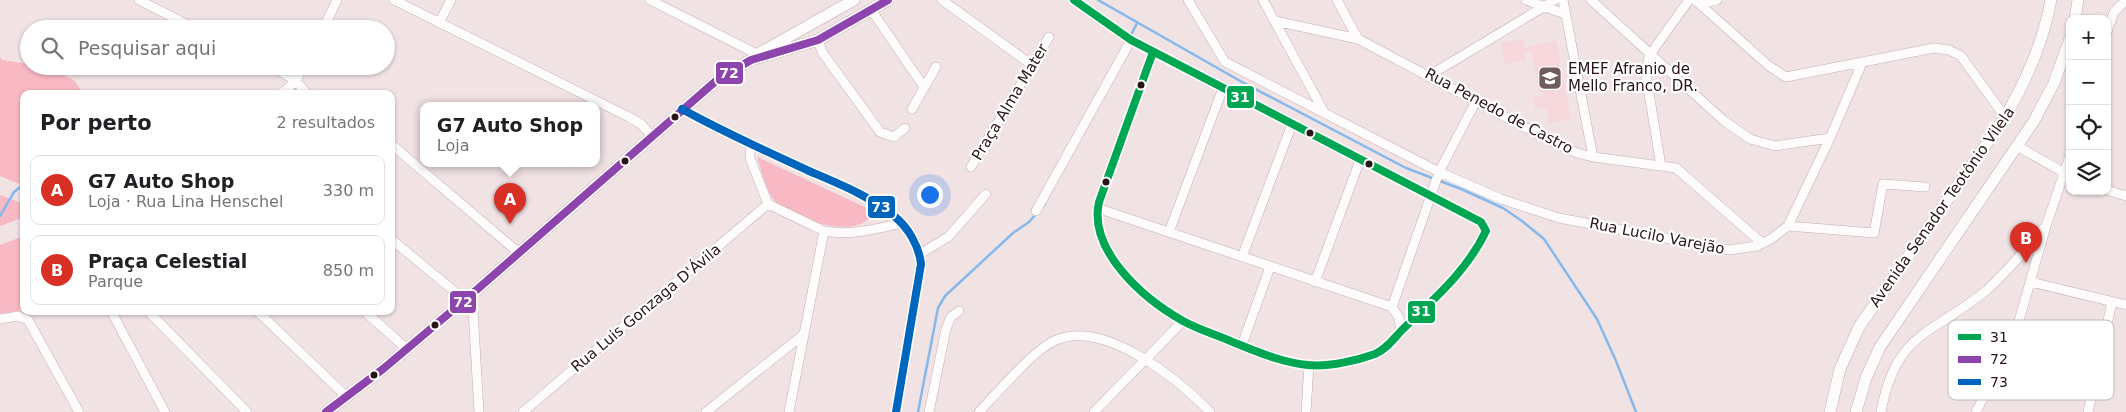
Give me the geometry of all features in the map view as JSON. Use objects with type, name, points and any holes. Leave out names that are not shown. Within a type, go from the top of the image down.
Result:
[{"type":"main road","points":[[326,412],[465,300],[717,80],[854,0]]},
{"type":"main road","points":[[757,57],[818,40],[872,11],[888,0]]},
{"type":"main road","name":"Avenida Senador Teotônio Vilela","points":[[1830,412],[1840,369],[1859,327],[2005,118],[2029,73],[2044,32],[2051,0]]},
{"type":"main road","points":[[2076,15],[2078,0]]},
{"type":"main road","points":[[817,21],[818,40]]},
{"type":"main road","name":"Avenida Senador Teotônio Vilela","points":[[1856,412],[1866,378],[1880,347],[1922,282],[2019,147],[2054,83],[2066,49]]},
{"type":"street","points":[[139,0],[178,20]]},
{"type":"street","points":[[327,20],[337,0]]},
{"type":"street","points":[[394,0],[599,102]]},
{"type":"street","points":[[439,23],[451,0]]},
{"type":"street","points":[[650,0],[757,57]]},
{"type":"street","points":[[942,0],[1032,65]]},
{"type":"street","points":[[1074,0],[1131,40],[1360,160],[1431,193],[1481,222],[1486,232],[1472,256],[1461,270],[1389,345],[1373,354],[1309,365],[1276,358],[1183,321],[1147,295],[1114,261],[1102,243],[1098,230],[1098,208],[1153,52]]},
{"type":"street","name":"Rua Lucilo Varejão","points":[[1188,0],[1216,50],[1228,64],[1438,174],[1501,199],[1559,218],[1722,250],[1741,250],[1762,243],[1788,226]]},
{"type":"street","points":[[1263,0],[1324,113]]},
{"type":"street","points":[[1338,0],[1358,39]]},
{"type":"street","points":[[1526,0],[1565,14]]},
{"type":"street","points":[[1430,75],[1555,0]]},
{"type":"street","points":[[1563,0],[1593,157]]},
{"type":"street","points":[[1591,0],[1649,56],[1723,120],[1750,139],[1775,146],[1830,138]]},
{"type":"street","points":[[1662,166],[1646,75],[1649,56],[1688,0]]},
{"type":"street","points":[[1697,2],[1717,0]]},
{"type":"street","points":[[2111,21],[2114,12],[2126,0]]},
{"type":"street","points":[[1697,2],[1769,66],[1786,77],[1934,48],[1949,50],[1961,56],[2005,118]]},
{"type":"street","points":[[872,11],[924,87]]},
{"type":"street","name":"Rua Penedo de Castro","points":[[1275,21],[1358,39],[1430,75],[1565,148],[1593,157],[1680,170],[1762,243]]},
{"type":"street","name":"Praça Alma Mater","points":[[971,167],[1049,36]]},
{"type":"street","points":[[818,40],[822,52],[880,132],[894,137],[905,128]]},
{"type":"street","points":[[1036,211],[1131,40]]},
{"type":"street","points":[[1862,63],[1830,138],[1788,226],[1874,233],[1883,184],[1925,187]]},
{"type":"street","points":[[912,109],[936,66]]},
{"type":"street","points":[[286,75],[296,81],[304,90]]},
{"type":"street","points":[[286,90],[296,81],[299,75]]},
{"type":"street","points":[[1169,232],[1223,88]]},
{"type":"street","points":[[1392,306],[1438,174],[1476,101]]},
{"type":"street","points":[[600,103],[641,124],[652,135]]},
{"type":"street","points":[[682,109],[835,182],[884,209],[902,223],[920,254],[921,277],[896,412]]},
{"type":"street","points":[[1242,257],[1292,124]]},
{"type":"street","points":[[750,143],[750,158],[768,204],[824,232],[861,232],[902,223]]},
{"type":"street","points":[[395,147],[519,253]]},
{"type":"street","points":[[2019,147],[2066,173]]},
{"type":"street","points":[[1315,282],[1360,160]]},
{"type":"street","points":[[2018,320],[2046,226],[2066,176]]},
{"type":"street","points":[[2111,191],[2126,196]]},
{"type":"street","points":[[920,254],[948,237],[986,194]]},
{"type":"street","name":"Rua Luis Gonzaga D'Ávila","points":[[523,412],[768,204]]},
{"type":"street","points":[[1098,208],[1270,267],[1392,306],[1399,318],[1401,331]]},
{"type":"street","points":[[1881,412],[1886,386],[1898,360],[1908,347],[1986,290],[2046,226]]},
{"type":"street","points":[[789,412],[824,232]]},
{"type":"street","points":[[395,242],[465,300],[473,310],[479,412]]},
{"type":"street","points":[[1242,345],[1270,267]]},
{"type":"street","points":[[2031,282],[2126,305]]},
{"type":"street","points":[[2108,320],[2112,302]]},
{"type":"street","points":[[929,412],[946,329],[951,317],[959,311]]},
{"type":"street","points":[[113,315],[165,412]]},
{"type":"street","points":[[152,315],[247,412]]},
{"type":"street","points":[[260,315],[346,397]]},
{"type":"street","points":[[369,315],[406,348]]},
{"type":"street","points":[[0,319],[18,316],[28,320],[79,412]]},
{"type":"street","points":[[1094,412],[1146,361],[1183,321]]},
{"type":"street","points":[[706,412],[804,334]]},
{"type":"street","points":[[979,412],[1041,349],[1063,338],[1079,337],[1101,340],[1146,361],[1182,385],[1210,412]]},
{"type":"street","points":[[1306,412],[1309,365]]},
{"type":"street","points":[[1976,412],[1983,400]]},
{"type":"shaded area","name":"EMEF Afranio de Mello Franco, DR.","points":[[1525,39],[1524,47],[1556,41],[1571,119],[1549,123],[1546,108],[1535,109],[1533,98],[1543,95],[1542,92],[1539,92],[1531,51],[1525,52],[1526,60],[1505,64],[1501,43]]},
{"type":"shaded area","points":[[0,57],[2,60],[20,63],[20,75],[62,75],[74,80],[80,90],[20,90],[20,184],[0,176]]},
{"type":"shaded area","points":[[757,157],[869,209],[869,218],[860,224],[849,227],[820,224],[793,213],[782,207],[771,196]]},
{"type":"shaded area","points":[[0,195],[20,202],[20,218],[0,226]]},
{"type":"shaded area","points":[[20,238],[20,310],[0,316],[0,245]]},
{"type":"waterway","points":[[1098,0],[1242,82],[1406,168],[1461,189],[1503,208],[1522,221],[1544,239],[1597,319],[1636,412]]},
{"type":"waterway","points":[[1130,37],[1137,23]]},
{"type":"waterway","points":[[0,216],[14,192],[20,187]]},
{"type":"waterway","points":[[918,412],[938,308],[945,296],[1013,233],[1029,222],[1045,204]]},
{"type":"transit line","name":"72","points":[[326,412],[383,369],[465,300],[717,80],[751,60],[818,40],[888,0]]},
{"type":"transit line","name":"31","points":[[1074,0],[1131,40],[1481,222],[1486,231],[1460,272],[1449,284],[1387,346],[1375,354],[1359,359],[1324,365],[1289,362],[1271,357],[1183,321],[1152,300],[1122,272],[1110,255],[1102,238],[1098,220],[1099,202],[1153,52]]},
{"type":"transit line","name":"73","points":[[682,109],[713,126],[864,196],[894,216],[908,231],[918,250],[921,264],[896,412]]},
{"type":"place","name":"EMEF Afranio de Mello Franco, DR.","points":[[1550,78]]},
{"type":"place","name":"G7 Auto Shop","points":[[510,224]]},
{"type":"place","name":"Praça Celestial","points":[[2026,263]]}]
